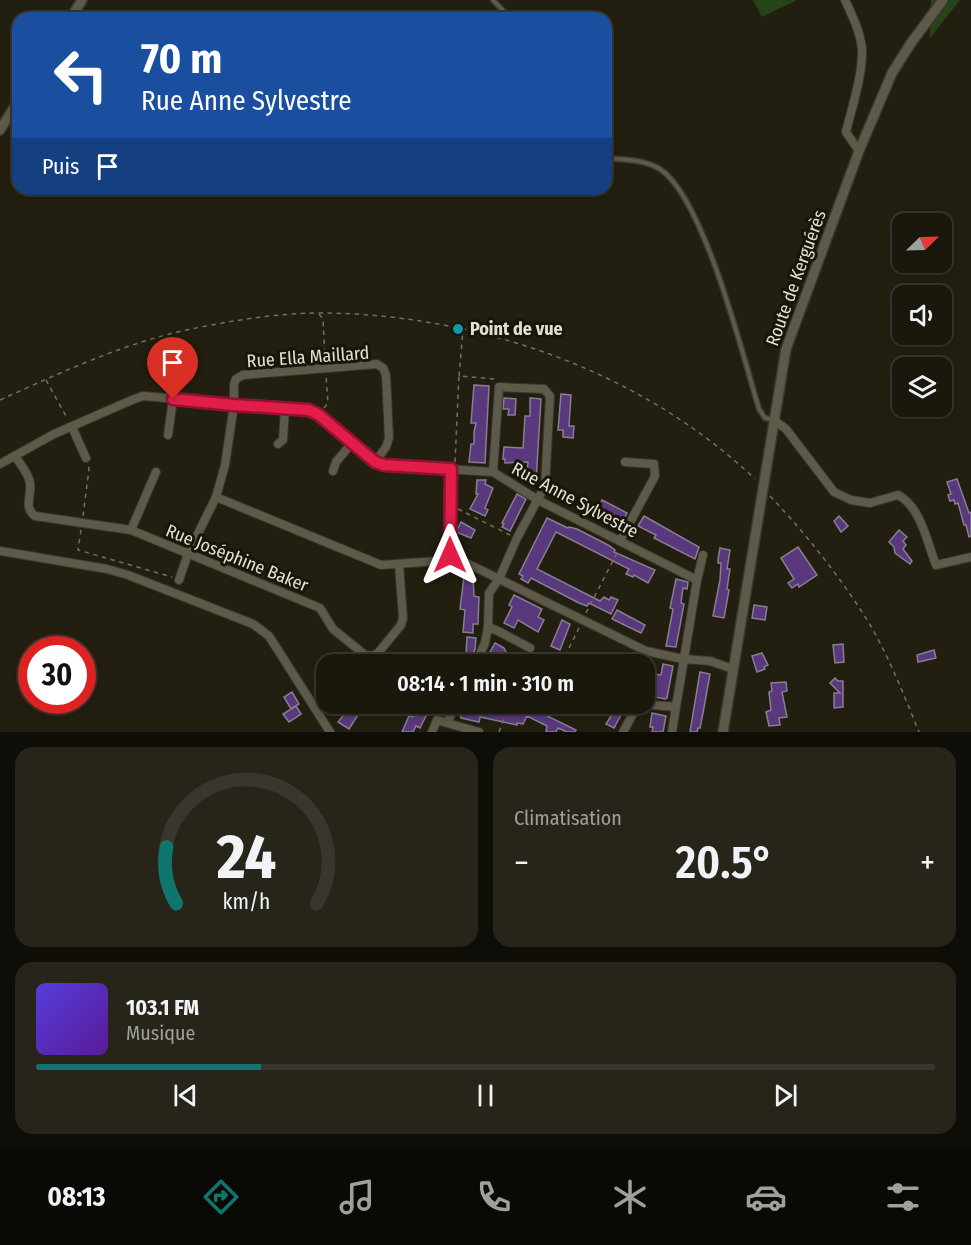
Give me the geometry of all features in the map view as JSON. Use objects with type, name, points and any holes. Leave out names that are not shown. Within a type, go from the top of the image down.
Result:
[{"type":"street","points":[[845,0],[856,22],[862,50],[858,80],[846,132],[859,151]]},
{"type":"street","name":"Route de Kerguérès","points":[[723,732],[786,350],[859,151],[892,73],[943,0]]},
{"type":"street","points":[[0,130],[12,111]]},
{"type":"street","name":"Rue Ella Maillard","points":[[179,579],[188,554],[216,496],[225,465],[236,379],[243,375],[377,364],[383,368],[386,375],[389,438],[386,447],[375,462]]},
{"type":"street","points":[[480,654],[488,627],[489,593],[499,579],[516,538],[545,486],[550,396],[544,389],[499,387],[493,472]]},
{"type":"street","points":[[0,464],[72,426],[143,396],[309,410],[319,415],[375,462]]},
{"type":"street","points":[[168,435],[173,399]]},
{"type":"street","points":[[278,444],[283,440],[285,408]]},
{"type":"street","points":[[774,420],[786,429],[834,492],[851,501],[870,503],[898,495],[906,500],[920,522],[936,565],[971,557]]},
{"type":"street","points":[[72,426],[86,458]]},
{"type":"street","points":[[333,471],[336,462],[352,443]]},
{"type":"street","name":"Rue Joséphine Baker","points":[[15,456],[29,479],[30,512],[35,516],[132,530],[320,608],[333,629],[365,655],[372,656],[378,653],[401,625],[403,618],[399,564]]},
{"type":"street","name":"Rue Anne Sylvestre","points":[[375,462],[384,465],[493,472],[538,500],[697,580]]},
{"type":"street","points":[[620,541],[655,476],[654,464],[625,462]]},
{"type":"street","points":[[450,555],[453,469]]},
{"type":"street","points":[[132,530],[156,472]]},
{"type":"street","points":[[216,496],[381,565],[438,561],[450,555]]},
{"type":"street","points":[[0,551],[118,572],[253,624],[269,636],[330,732]]},
{"type":"street","points":[[450,555],[646,651],[683,659],[710,661],[733,669]]},
{"type":"street","points":[[672,732],[703,555]]},
{"type":"street","points":[[488,627],[530,648]]},
{"type":"street","points":[[655,705],[676,707]]},
{"type":"street","points":[[447,723],[451,714]]},
{"type":"street","points":[[623,732],[633,714]]},
{"type":"street","points":[[432,732],[437,720],[479,732]]},
{"type":"lane","points":[[493,0],[504,12]]},
{"type":"lane","points":[[612,159],[641,161],[659,168],[671,178],[686,199],[726,296],[759,409],[765,418],[774,420]]},
{"type":"path","points":[[319,313],[323,319],[328,403],[319,415]]},
{"type":"path","points":[[0,400],[115,351],[176,333],[254,318],[319,313],[375,315],[424,321],[519,344],[581,366],[652,402],[698,433],[753,477],[840,579],[870,625],[899,683],[919,732]]},
{"type":"path","points":[[453,469],[463,329]]},
{"type":"path","points":[[459,376],[493,378],[499,387]]},
{"type":"path","points":[[46,380],[72,426]]},
{"type":"path","points":[[86,458],[89,469],[78,550],[179,579]]},
{"type":"path","points":[[450,505],[516,538]]},
{"type":"path","points":[[566,654],[618,552],[620,541]]},
{"type":"path","points":[[499,732],[505,714]]},
{"type":"green space","points":[[753,0],[797,0],[762,17]]},
{"type":"green space","points":[[931,0],[960,0],[930,38]]},
{"type":"building","points":[[474,385],[489,386],[485,463],[469,462],[476,423],[471,423]]},
{"type":"building","points":[[561,394],[571,395],[569,426],[574,426],[573,438],[563,437],[563,430],[558,430]]},
{"type":"building","points":[[504,398],[516,399],[515,415],[508,415],[509,409],[503,409]]},
{"type":"building","points":[[530,398],[541,399],[536,482],[526,482],[528,462],[505,463],[503,459],[504,447],[523,448],[525,416],[530,416]]},
{"type":"building","points":[[957,479],[969,513],[971,512],[971,536],[969,537],[958,503],[955,504],[954,500],[950,501],[948,495],[951,494],[947,482]]},
{"type":"building","points":[[477,480],[486,480],[485,484],[493,488],[485,508],[488,510],[485,516],[470,509],[478,494],[476,494]]},
{"type":"building","points":[[517,494],[526,499],[510,531],[502,527],[504,524],[502,523]]},
{"type":"building","points":[[602,500],[627,513],[623,521],[597,510]]},
{"type":"building","points":[[644,516],[699,547],[695,559],[654,538],[656,535],[638,526]]},
{"type":"building","points":[[839,516],[848,526],[841,532],[834,521]]},
{"type":"building","points":[[547,518],[568,528],[577,529],[608,545],[615,550],[614,552],[655,570],[648,583],[634,575],[633,577],[626,574],[629,569],[556,532],[537,569],[600,601],[604,597],[609,600],[611,597],[618,600],[611,614],[589,603],[587,606],[579,603],[531,578],[528,583],[521,579],[523,576],[519,574]]},
{"type":"building","points":[[461,522],[475,530],[471,538],[456,532]]},
{"type":"building","points":[[899,530],[907,537],[903,541],[906,545],[903,549],[912,561],[910,564],[895,553],[894,547],[889,542]]},
{"type":"building","points":[[798,547],[817,575],[799,587],[798,584],[792,588],[788,583],[794,579],[781,558]]},
{"type":"building","points":[[720,548],[730,550],[727,569],[730,569],[727,589],[729,590],[724,618],[713,616],[720,580],[721,563],[718,563],[718,559]]},
{"type":"building","points":[[464,576],[473,577],[474,596],[479,597],[478,624],[473,624],[473,633],[463,632],[465,610],[460,609]]},
{"type":"building","points":[[676,579],[688,582],[687,589],[683,588],[681,603],[684,604],[676,647],[666,646]]},
{"type":"building","points":[[514,595],[542,609],[538,617],[544,620],[538,632],[518,620],[514,628],[504,623],[512,607],[509,605]]},
{"type":"building","points":[[754,605],[767,607],[765,620],[752,618]]},
{"type":"building","points":[[617,610],[645,625],[641,633],[612,619]]},
{"type":"building","points":[[562,620],[570,624],[560,650],[551,646]]},
{"type":"building","points":[[467,637],[476,638],[473,654],[466,654]]},
{"type":"building","points":[[495,643],[510,654],[494,654],[490,652]]},
{"type":"building","points":[[843,644],[844,662],[835,663],[833,645]]},
{"type":"building","points":[[934,650],[936,658],[918,662],[917,655]]},
{"type":"building","points":[[762,653],[768,665],[757,672],[752,656]]},
{"type":"building","points":[[663,664],[673,666],[665,699],[655,697],[655,674],[661,675]]},
{"type":"building","points":[[700,672],[710,674],[700,728],[697,732],[690,732]]},
{"type":"building","points":[[835,678],[843,681],[843,707],[834,708],[834,693],[840,693],[830,683]]},
{"type":"building","points":[[786,682],[787,691],[782,692],[787,717],[779,718],[780,725],[769,726],[766,712],[771,710],[769,692],[772,691],[771,683]]},
{"type":"building","points":[[292,692],[299,704],[291,709],[284,697]]},
{"type":"building","points":[[296,706],[301,714],[289,722],[283,714]]},
{"type":"building","points":[[344,714],[359,714],[349,729],[338,722]]},
{"type":"building","points":[[415,714],[427,714],[420,728],[416,726],[413,732],[402,732],[409,716],[413,717]]},
{"type":"building","points":[[543,714],[576,730],[567,732],[558,728],[556,732],[546,732],[547,726],[527,716],[523,724],[517,723],[517,725],[480,717],[479,722],[461,718],[460,715]]},
{"type":"building","points":[[607,714],[622,714],[614,728],[606,724],[611,716]]},
{"type":"building","points":[[652,714],[666,716],[663,732],[652,732],[653,727],[650,727]]},
{"type":"place","name":"Point de vue","points":[[458,329]]},
{"type":"route","points":[[173,399],[309,410],[319,415],[375,462],[384,465],[451,469],[450,555]]}]
